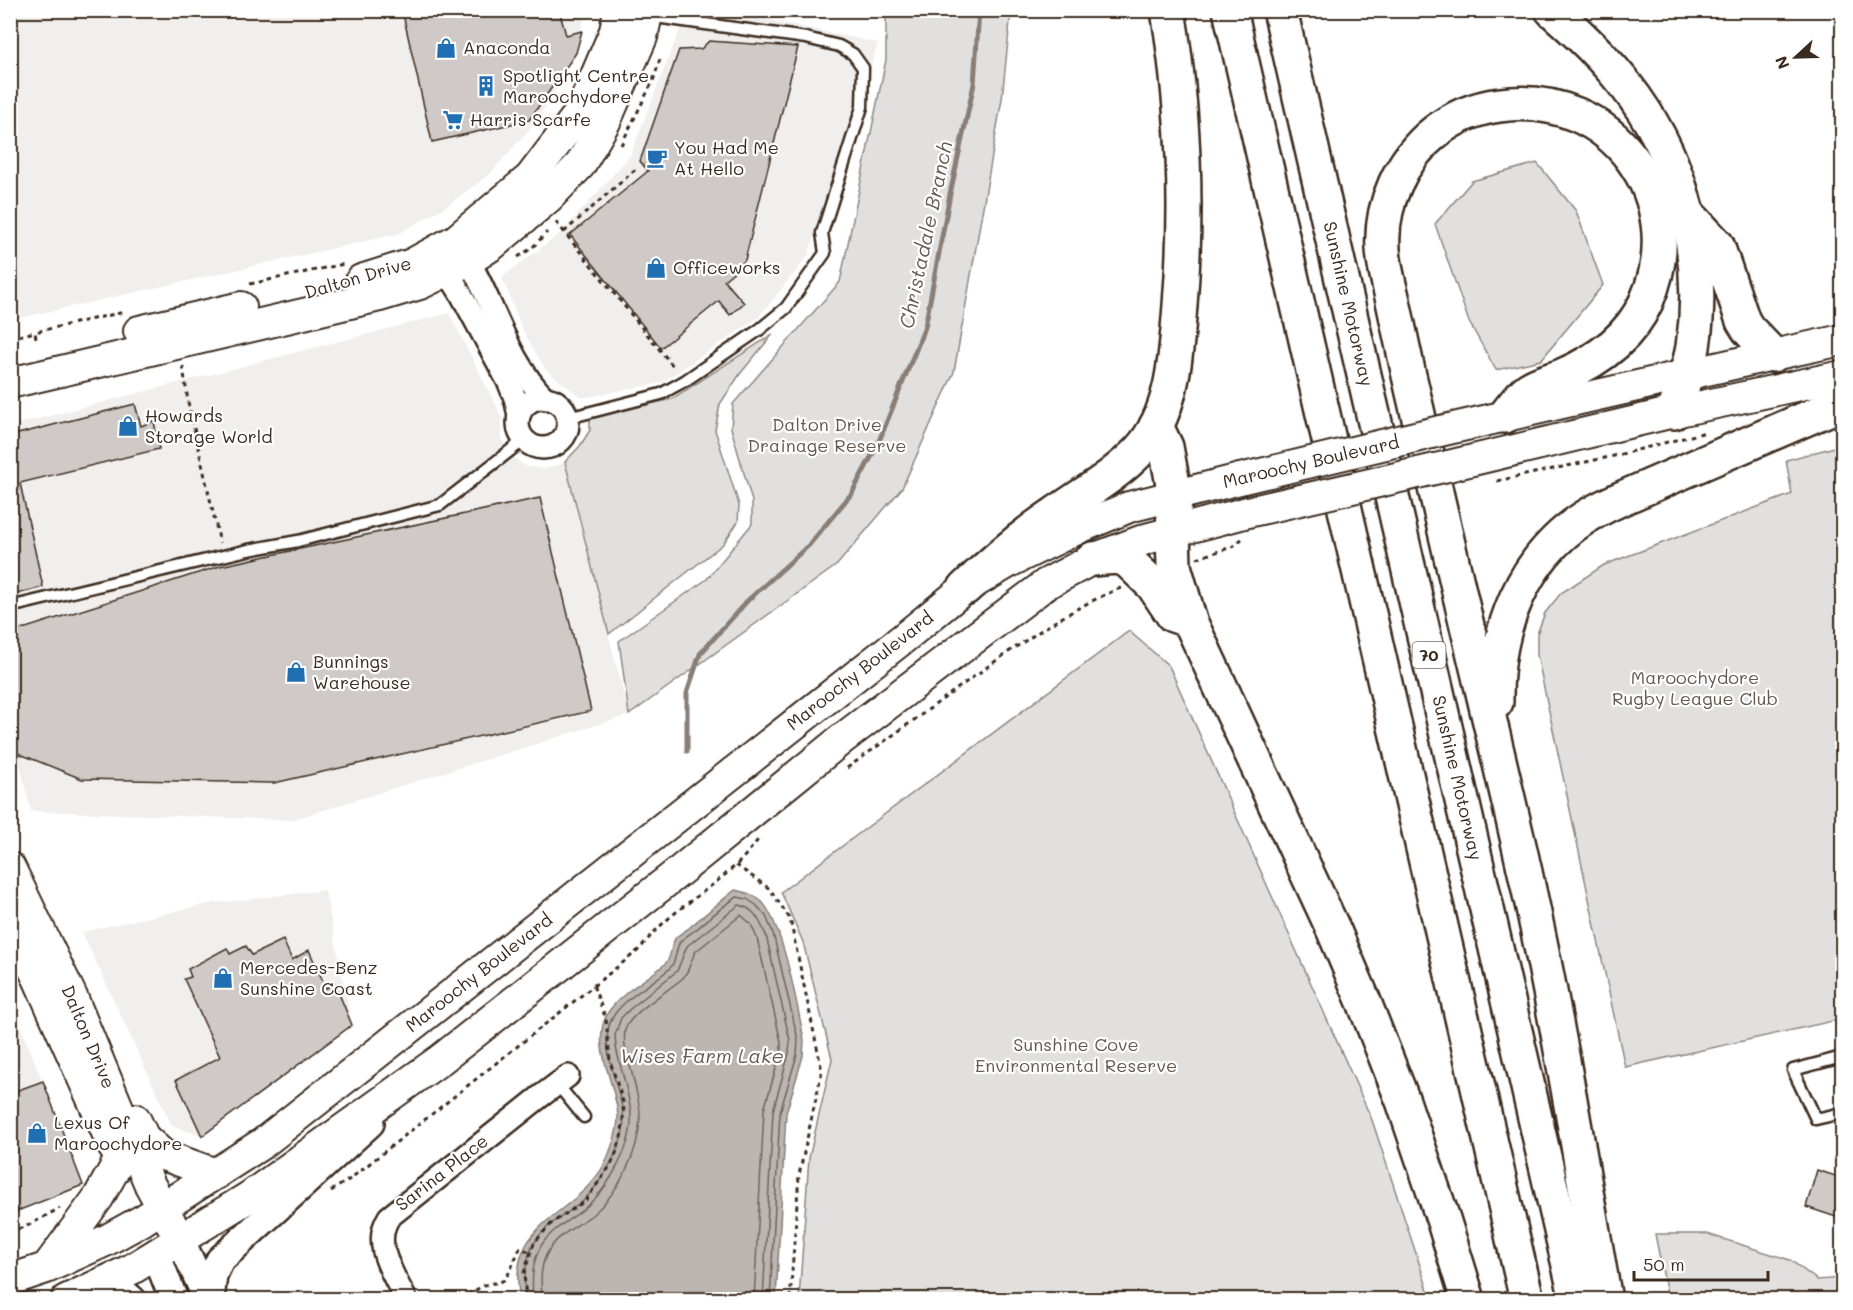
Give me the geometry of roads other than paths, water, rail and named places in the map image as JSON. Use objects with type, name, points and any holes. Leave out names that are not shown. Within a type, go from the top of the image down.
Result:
[{"type":"highway","points":[[965,588],[995,559],[1127,462],[1141,449],[1164,410],[1177,341],[1184,254],[1184,188],[1179,91],[1168,10]]},
{"type":"highway","points":[[1230,10],[1527,1299]]},
{"type":"highway","name":"Sunshine Motorway","points":[[1280,10],[1577,1299]]},
{"type":"highway","points":[[1552,10],[1593,48],[1644,111],[1665,148],[1688,214],[1697,286],[1696,316],[1692,348],[1674,412]]},
{"type":"highway","points":[[1505,416],[1527,390],[1583,366],[1618,340],[1644,307],[1652,289],[1659,256],[1660,237],[1653,199],[1637,165],[1625,149],[1613,137],[1582,116],[1548,105],[1529,102],[1492,106],[1474,111],[1443,126],[1417,149],[1398,179],[1388,204],[1383,231],[1383,248],[1388,282],[1527,882],[1553,1010],[1605,1299]]},
{"type":"highway","points":[[1688,214],[1717,244],[1743,321],[1773,355]]},
{"type":"highway","points":[[1497,756],[1496,682],[1502,639],[1515,599],[1526,579],[1552,545],[1584,518],[1602,507],[1842,403]]},
{"type":"highway","points":[[1156,426],[1166,447],[1175,495],[1173,531],[1160,572],[1153,585],[1173,615],[1190,621],[1334,931],[1403,1101],[1468,1299]]},
{"type":"highway","points":[[1093,559],[1116,557],[1160,572]]},
{"type":"main road","name":"Dalton Drive","points":[[10,361],[320,290],[388,273],[412,264],[460,254],[530,178],[582,111],[615,31],[619,10]]},
{"type":"main road","name":"Dalton Drive","points":[[10,383],[380,296],[420,284],[460,254],[548,198],[579,165],[605,122],[642,37],[648,13]]},
{"type":"main road","name":"Maroochy Boulevard","points":[[10,1280],[46,1268],[105,1241],[152,1214],[263,1143],[965,588],[1009,562],[1129,507],[1505,416],[1842,340]]},
{"type":"main road","name":"Maroochy Boulevard","points":[[66,1299],[132,1269],[249,1197],[440,1060],[887,704],[1046,584],[1093,559],[1173,531],[1248,523],[1448,466],[1674,412],[1842,376]]},
{"type":"main road","name":"Dalton Drive","points":[[10,868],[72,997],[150,1185],[152,1214]]},
{"type":"main road","name":"Dalton Drive","points":[[10,924],[38,978],[119,1161],[152,1214],[168,1247]]},
{"type":"main road","points":[[72,997],[105,1056],[144,1138],[163,1155],[216,1174]]},
{"type":"main road","points":[[46,1268],[98,1198],[119,1161]]},
{"type":"street","points":[[460,254],[525,374],[534,388],[546,399]]},
{"type":"street","points":[[460,254],[515,398],[519,415],[518,428],[524,440],[532,447],[540,449],[555,446],[566,434],[568,426],[575,417],[551,399],[534,399],[526,404],[519,415]]},
{"type":"street","points":[[209,1299],[213,1275],[220,1260],[440,1060]]},
{"type":"street","name":"Sarina Place","points":[[406,1299],[381,1245],[382,1230],[389,1217],[563,1080]]},
{"type":"street","points":[[168,1247],[209,1299]]},
{"type":"street","points":[[168,1247],[174,1299]]},
{"type":"street","points":[[100,1284],[117,1287],[132,1299]]},
{"type":"lane","points":[[575,417],[661,394],[721,357],[786,308],[825,253],[822,232],[862,107],[863,68],[853,54],[839,46],[806,38],[648,13]]},
{"type":"lane","points":[[13,606],[248,550],[298,541],[440,505],[524,440]]},
{"type":"lane","points":[[1842,1057],[1793,1070],[1816,1119],[1842,1113]]},
{"type":"lane","points":[[563,1080],[584,1117]]},
{"type":"water","name":"Wises Farm Lake","points":[[735,890],[760,900],[775,925],[788,965],[804,1040],[803,1056],[786,1113],[776,1299],[520,1299],[518,1272],[523,1252],[533,1235],[594,1180],[606,1161],[614,1139],[618,1117],[602,1050],[601,1036],[603,1023],[609,1011],[628,992],[665,964],[677,936]]},
{"type":"waterway","name":"Christadale Branch","points":[[687,751],[687,693],[700,654],[747,601],[809,545],[852,493],[877,446],[925,327],[974,84],[979,10]]},
{"type":"place","name":"Anaconda","points":[[446,48]]},
{"type":"place","name":"Spotlight Centre Maroochydore","points":[[486,86]]},
{"type":"place","name":"Harris Scarfe","points":[[453,120]]},
{"type":"place","name":"You Had Me At Hello","points":[[657,158]]},
{"type":"place","name":"Officeworks","points":[[656,268]]},
{"type":"place","name":"Howards Storage World","points":[[128,426]]},
{"type":"place","name":"Bunnings Warehouse","points":[[296,672]]},
{"type":"place","name":"Mercedes-Benz Sunshine Coast","points":[[223,978]]},
{"type":"place","name":"Lexus Of Maroochydore","points":[[37,1133]]},
{"type":"park label","name":"Dalton Drive Drainage Reserve","points":[[827,435]]},
{"type":"park label","name":"Maroochydore Rugby League Club","points":[[1695,688]]},
{"type":"park label","name":"Sunshine Cove Environmental Reserve","points":[[1076,1055]]}]
